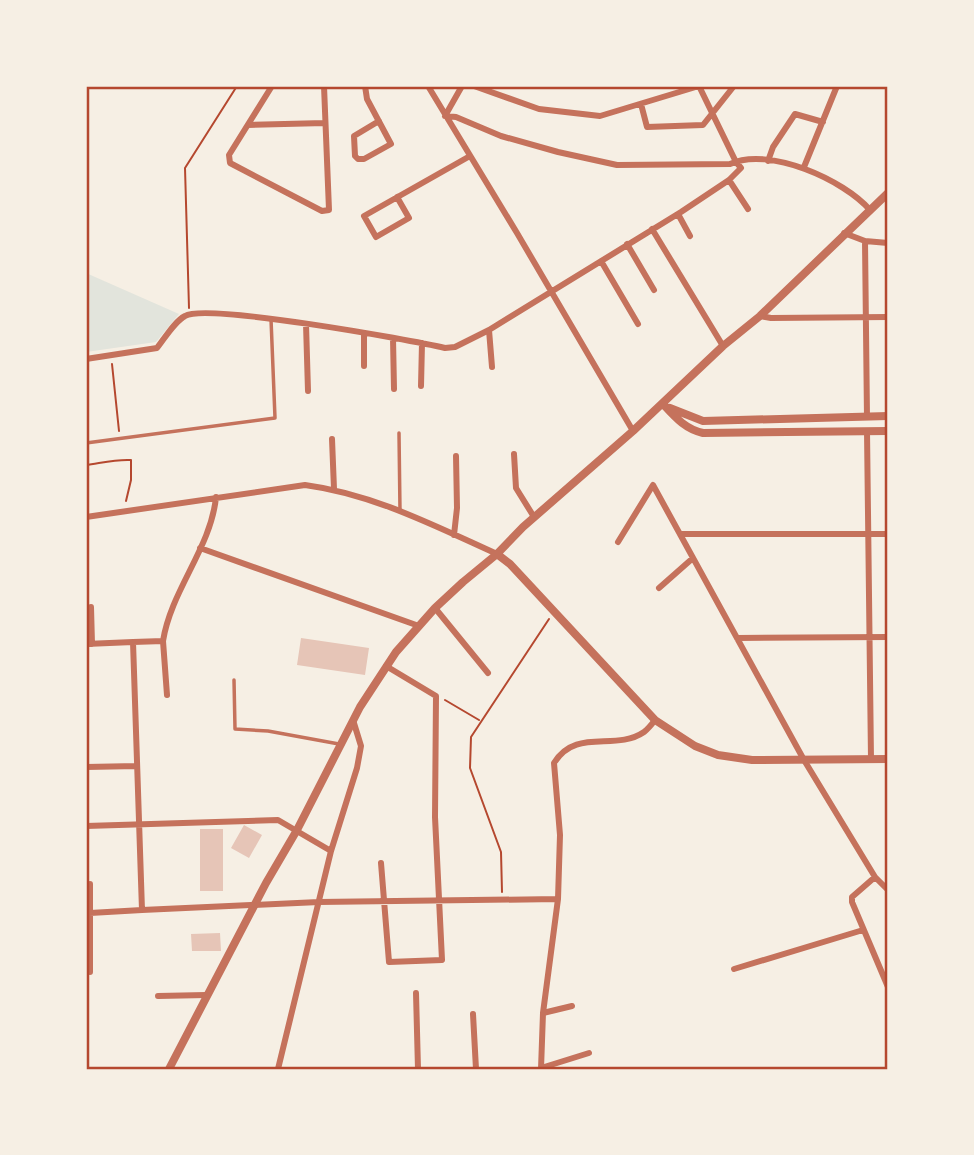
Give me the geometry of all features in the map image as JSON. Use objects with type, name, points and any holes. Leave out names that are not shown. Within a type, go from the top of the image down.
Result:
[{"type":"street","points":[[272,86],[229,155],[230,163],[322,211],[329,210],[324,86]]},
{"type":"street","points":[[365,86],[367,99],[379,121],[391,144],[364,159],[358,159],[355,156],[355,136],[379,121]]},
{"type":"street","points":[[428,86],[633,431]]},
{"type":"street","points":[[445,116],[462,86]]},
{"type":"street","points":[[86,359],[157,348],[189,314],[208,312],[306,324],[445,348],[455,347],[489,330],[678,214],[729,180],[741,168],[699,86],[600,116],[539,108],[474,86]]},
{"type":"street","points":[[640,104],[647,127],[702,125],[734,86]]},
{"type":"street","points":[[804,167],[837,86]]},
{"type":"street","points":[[768,161],[773,147],[795,114],[823,122]]},
{"type":"street","points":[[445,116],[456,117],[502,136],[558,152],[617,165],[648,167],[768,161],[804,167],[861,200],[870,210]]},
{"type":"street","points":[[248,125],[326,123]]},
{"type":"street","points":[[397,197],[409,218],[376,237],[364,216],[397,197],[470,156]]},
{"type":"street","points":[[729,180],[748,209]]},
{"type":"street","points":[[169,1069],[353,720],[386,666],[435,608],[663,404],[723,346],[760,316],[888,192]]},
{"type":"street","points":[[678,214],[690,236]]},
{"type":"street","points":[[652,229],[723,346]]},
{"type":"street","points":[[844,233],[866,241],[888,243]]},
{"type":"street","points":[[866,241],[867,416]]},
{"type":"street","points":[[627,244],[654,289]]},
{"type":"street","points":[[601,261],[638,324]]},
{"type":"street","points":[[760,316],[888,317]]},
{"type":"street","points":[[306,324],[308,391]]},
{"type":"street","points":[[489,330],[492,367]]},
{"type":"street","points":[[364,334],[364,366]]},
{"type":"street","points":[[393,338],[394,389]]},
{"type":"street","points":[[421,386],[422,343]]},
{"type":"street","points":[[663,404],[703,421],[888,416]]},
{"type":"street","points":[[663,404],[679,422],[693,431],[703,433],[888,431]]},
{"type":"street","points":[[867,431],[871,759]]},
{"type":"street","points":[[332,439],[334,489]]},
{"type":"street","points":[[514,454],[516,488],[534,517]]},
{"type":"street","points":[[454,535],[457,508],[456,456]]},
{"type":"street","points":[[618,542],[653,485],[804,760],[875,877],[888,890]]},
{"type":"street","points":[[86,517],[295,486],[334,489],[400,511],[497,554],[510,564],[655,720],[684,740],[718,755],[752,760],[888,759]]},
{"type":"street","points":[[167,695],[163,641],[169,612],[200,548],[215,510],[216,497]]},
{"type":"street","points":[[680,534],[888,534]]},
{"type":"street","points":[[200,548],[419,626]]},
{"type":"street","points":[[659,588],[693,558]]},
{"type":"street","points":[[91,607],[89,644],[163,641]]},
{"type":"street","points":[[435,608],[488,673]]},
{"type":"street","points":[[737,638],[888,636]]},
{"type":"street","points":[[133,642],[142,910]]},
{"type":"street","points":[[381,863],[389,962],[442,960],[435,817],[436,696],[386,666]]},
{"type":"street","points":[[278,1069],[331,850],[348,802],[361,746],[353,720]]},
{"type":"street","points":[[589,1054],[541,1069],[543,1013],[558,899],[560,835],[554,763],[560,752],[569,746],[589,741],[615,741],[643,733],[655,720]]},
{"type":"street","points":[[86,767],[137,766]]},
{"type":"street","points":[[86,826],[278,820],[331,850]]},
{"type":"street","points":[[875,877],[852,897],[888,987]]},
{"type":"street","points":[[90,884],[90,972]]},
{"type":"street","points":[[88,914],[319,902],[558,899]]},
{"type":"street","points":[[734,969],[863,930]]},
{"type":"street","points":[[416,993],[418,1069]]},
{"type":"street","points":[[158,996],[206,995]]},
{"type":"street","points":[[543,1013],[572,1006]]},
{"type":"street","points":[[473,1014],[476,1069]]},
{"type":"lane","points":[[86,443],[275,418],[271,319]]},
{"type":"lane","points":[[399,433],[400,511]]},
{"type":"lane","points":[[234,680],[235,729],[268,731],[341,744]]},
{"type":"path","points":[[189,314],[185,168],[237,86]]},
{"type":"path","points":[[111,356],[120,439]]},
{"type":"path","points":[[86,465],[118,459],[131,460],[131,480],[123,513]]},
{"type":"path","points":[[502,900],[501,852],[470,768],[471,737],[550,618]]},
{"type":"path","points":[[436,696],[480,721]]},
{"type":"shaded area","points":[[86,273],[179,314],[156,342],[86,352]]},
{"type":"building","points":[[301,638],[369,648],[365,675],[297,665]]},
{"type":"building","points":[[244,825],[262,835],[249,858],[231,848]]},
{"type":"building","points":[[200,829],[223,829],[223,891],[200,891]]},
{"type":"building","points":[[220,933],[221,951],[192,951],[191,934]]}]
